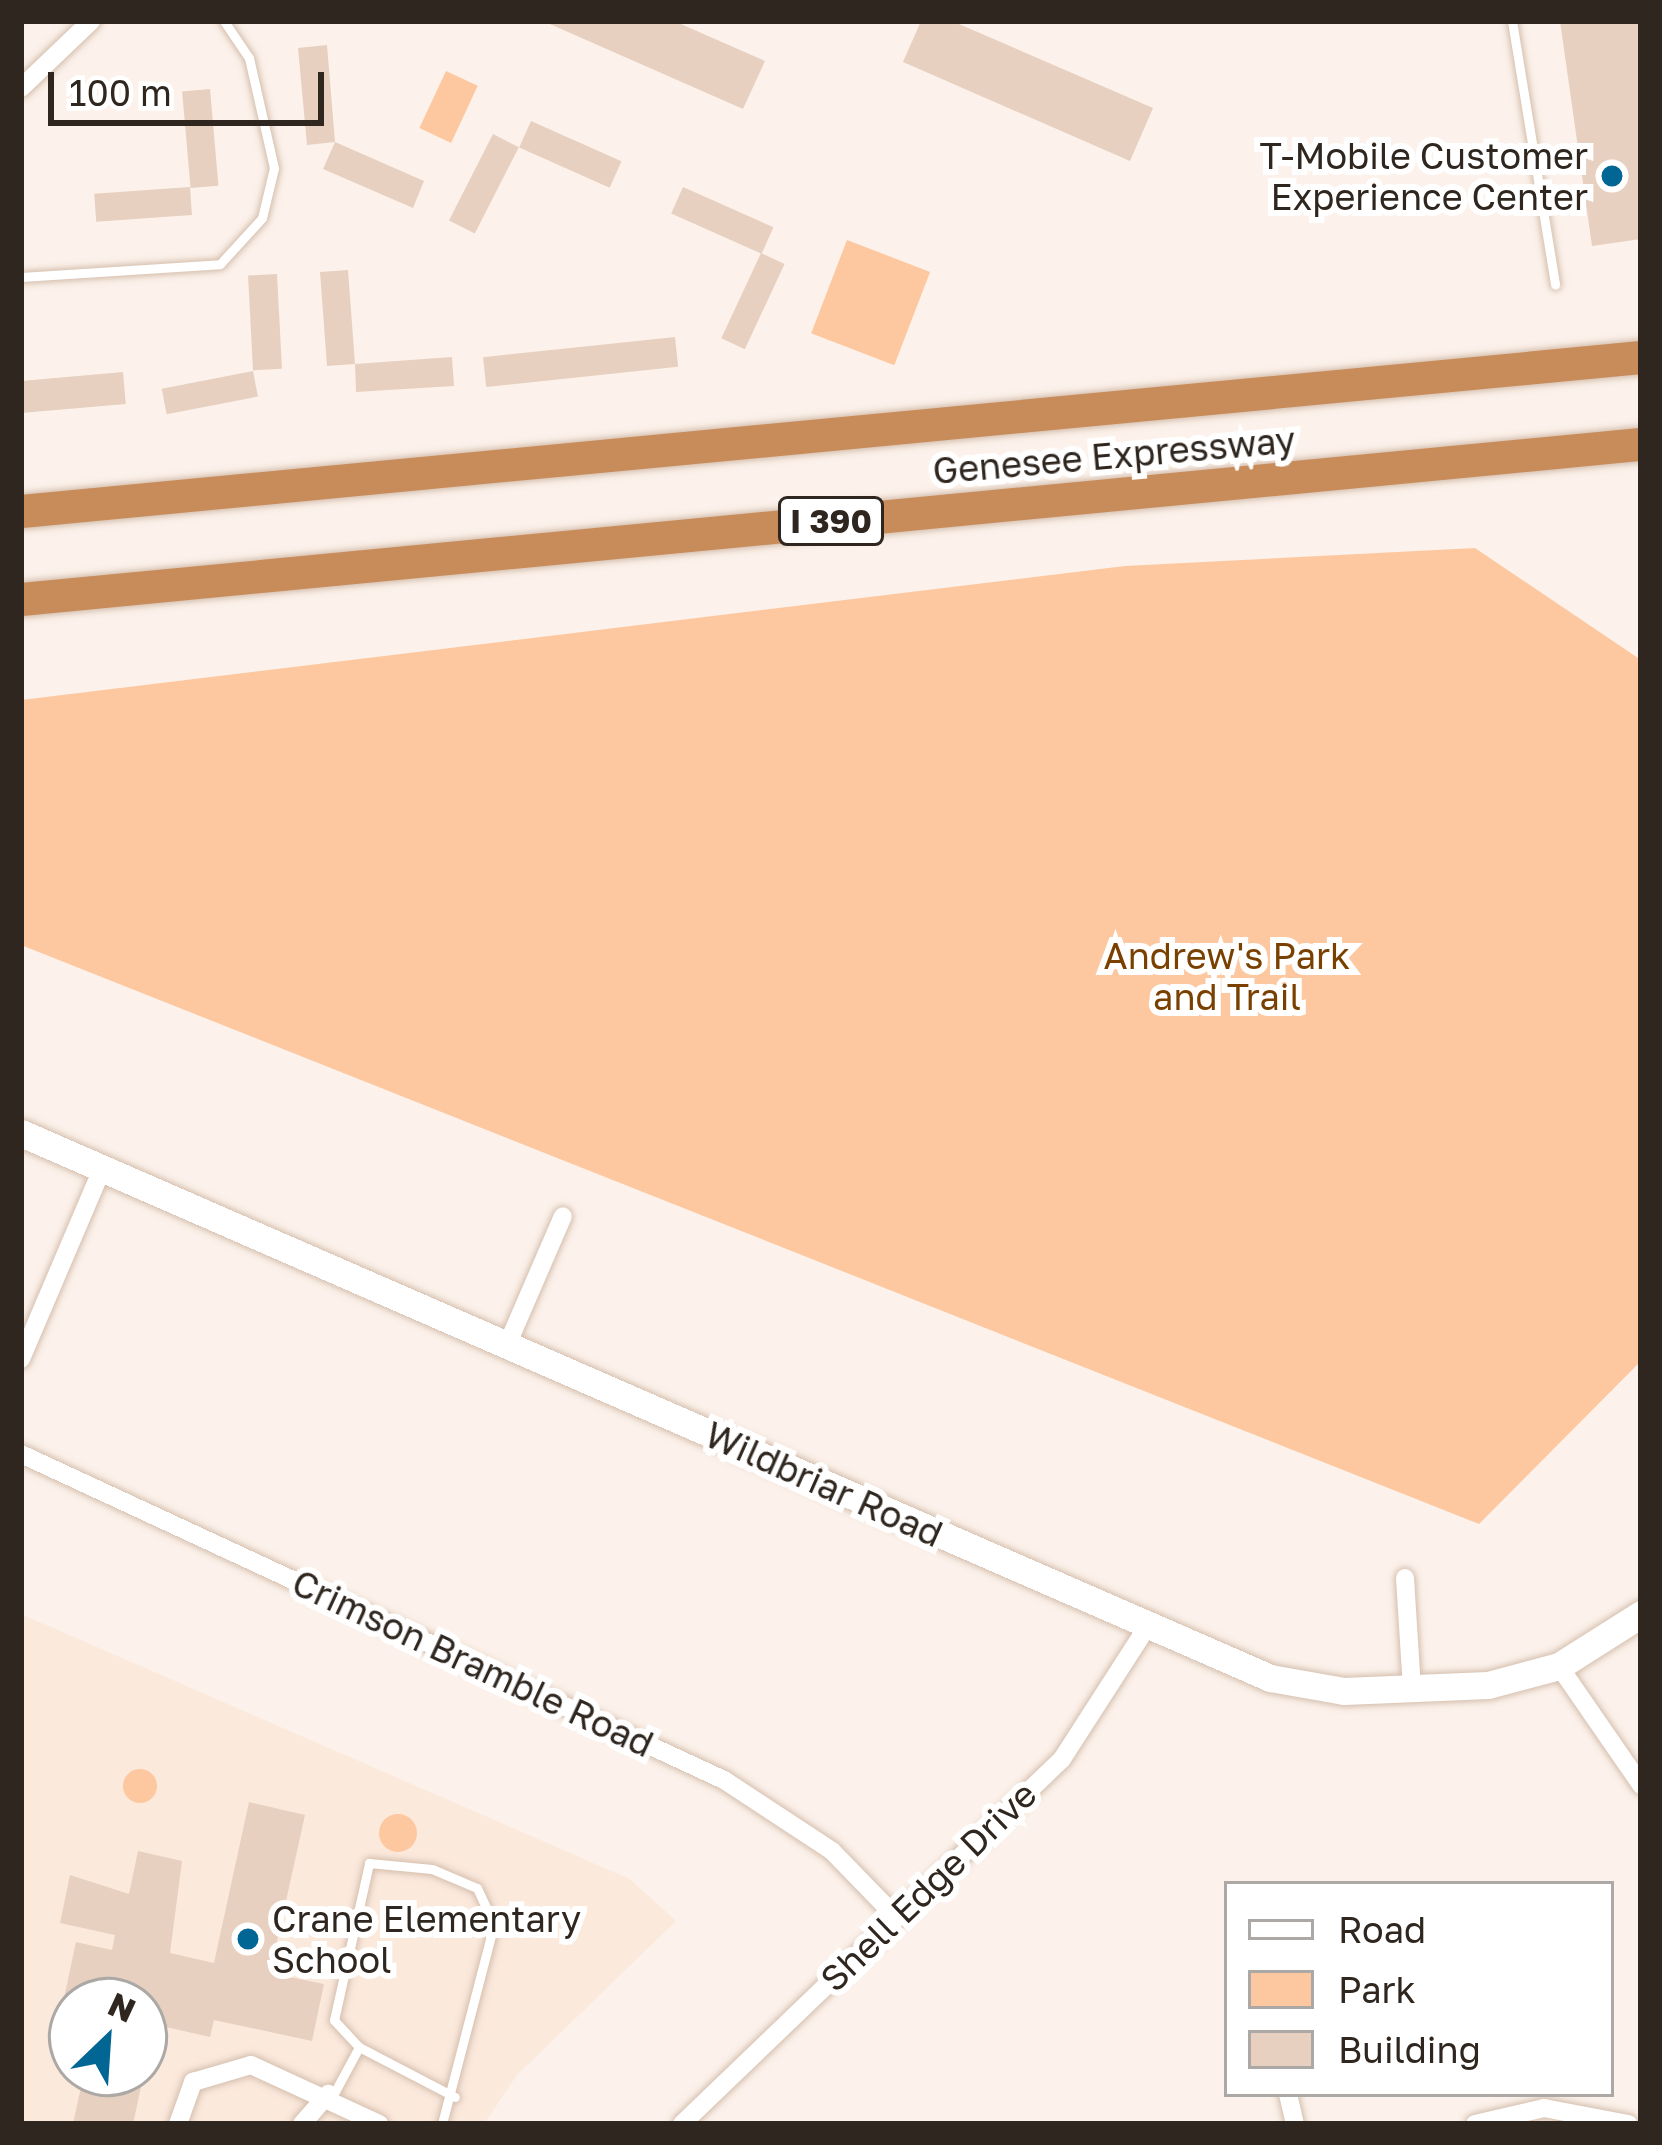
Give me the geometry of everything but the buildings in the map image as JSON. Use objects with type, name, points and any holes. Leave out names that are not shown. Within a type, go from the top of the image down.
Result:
[{"type":"highway","name":"Genesee Expressway","points":[[21,511],[1641,357]]},
{"type":"highway","name":"Genesee Expressway","points":[[21,598],[1641,444]]},
{"type":"street","points":[[21,88],[91,21]]},
{"type":"street","name":"Wildbriar Road","points":[[21,1133],[1270,1678],[1412,1688],[1488,1685],[1559,1666],[1641,1615]]},
{"type":"street","points":[[21,1359],[102,1169]]},
{"type":"street","points":[[508,1343],[563,1216]]},
{"type":"street","name":"Crimson Bramble Road","points":[[21,1454],[760,1798],[896,1916]]},
{"type":"street","points":[[1405,1577],[1412,1688]]},
{"type":"street","name":"Shell Edge Drive","points":[[682,2124],[1062,1760],[1147,1627]]},
{"type":"street","points":[[1559,1666],[1641,1785]]},
{"type":"street","points":[[178,2124],[193,2082],[219,2066],[251,2065],[330,2096],[379,2124]]},
{"type":"street","points":[[302,2124],[330,2096]]},
{"type":"street","points":[[1475,2124],[1544,2108],[1628,2124]]},
{"type":"lane","points":[[21,277],[220,264],[262,218],[274,168],[249,58],[224,21]]},
{"type":"lane","points":[[1512,21],[1555,285]]},
{"type":"lane","points":[[442,2124],[454,2097],[494,1924],[464,1880],[369,1863],[334,2020],[359,2047],[454,2097]]},
{"type":"lane","points":[[330,2096],[359,2047]]},
{"type":"shaded area","points":[[21,1614],[630,1879],[676,1921],[517,2075],[484,2124],[21,2124]]},
{"type":"green space","points":[[446,71],[478,86],[451,143],[419,128]]},
{"type":"green space","points":[[847,240],[930,272],[894,365],[811,333]]},
{"type":"green space","name":"Andrew's Park and Trail","points":[[1475,548],[1641,660],[1641,1361],[1479,1524],[21,945],[21,700],[1125,566]]},
{"type":"green space","points":[[140,1769],[152,1774],[157,1786],[152,1798],[140,1803],[128,1798],[123,1786],[128,1774]]},
{"type":"green space","points":[[398,1814],[411,1820],[417,1833],[411,1846],[398,1852],[385,1846],[379,1833],[385,1820]]},
{"type":"place","name":"T-Mobile Customer Experience Center","points":[[1612,176]]},
{"type":"place","name":"Crane Elementary School","points":[[248,1939]]}]
